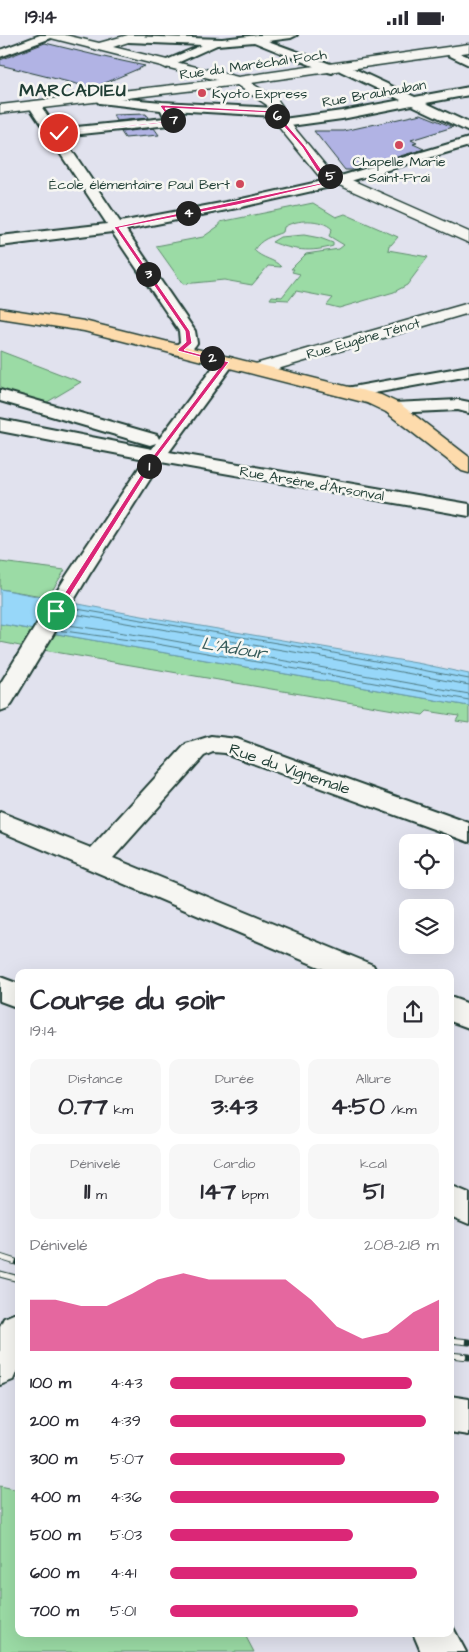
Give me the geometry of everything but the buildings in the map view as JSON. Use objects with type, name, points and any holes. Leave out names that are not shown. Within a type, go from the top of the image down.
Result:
[{"type":"main road","points":[[0,313],[84,326],[374,399],[393,408],[469,467]]},
{"type":"street","points":[[2,51],[51,35],[241,82],[272,102],[278,117],[304,147],[319,170],[469,238]]},
{"type":"street","points":[[100,47],[140,35]]},
{"type":"street","points":[[128,39],[222,42],[291,35]]},
{"type":"street","points":[[256,40],[338,68],[469,128]]},
{"type":"street","points":[[154,74],[222,42]]},
{"type":"street","name":"Rue du Maréchal Foch","points":[[0,109],[241,82],[469,48]]},
{"type":"street","points":[[448,51],[469,61]]},
{"type":"street","points":[[100,98],[139,81]]},
{"type":"street","name":"Rue Brauhauban","points":[[100,98],[103,100],[168,107],[278,117],[342,115],[469,91]]},
{"type":"street","points":[[34,105],[188,331],[189,343],[180,350]]},
{"type":"street","points":[[54,133],[174,121],[168,107]]},
{"type":"street","points":[[0,241],[116,227],[237,204],[339,180],[469,142]]},
{"type":"street","name":"Rue Eugène Ténot","points":[[258,369],[469,307]]},
{"type":"street","points":[[0,703],[78,575],[160,450],[226,362]]},
{"type":"street","points":[[352,392],[469,371]]},
{"type":"street","points":[[0,395],[160,450]]},
{"type":"street","points":[[393,408],[449,405],[469,408]]},
{"type":"street","points":[[0,425],[160,450]]},
{"type":"street","name":"Rue Arsène d'Arsonval","points":[[160,450],[469,510]]},
{"type":"street","name":"Rue du Vignemale","points":[[95,861],[195,750],[211,744],[228,745],[469,833]]},
{"type":"street","points":[[0,821],[353,969]]},
{"type":"street","points":[[0,988],[15,995]]},
{"type":"street","points":[[454,1011],[469,1017]]},
{"type":"street","points":[[454,1202],[469,1209]]},
{"type":"street","points":[[0,1368],[12,1329]]},
{"type":"street","points":[[454,1415],[469,1417]]},
{"type":"street","points":[[436,1637],[445,1652]]},
{"type":"green space","points":[[313,203],[336,217],[345,214],[398,237],[389,245],[388,250],[428,257],[407,285],[394,292],[339,308],[327,305],[333,298],[296,291],[289,300],[270,299],[272,296],[282,297],[300,274],[292,272],[294,269],[291,269],[306,254],[339,249],[344,245],[329,236],[332,229],[322,223],[315,221],[295,222],[284,227],[283,232],[260,243],[254,250],[281,267],[268,266],[252,285],[224,280],[183,284],[156,246],[203,237],[220,225],[220,222]]},
{"type":"green space","points":[[304,235],[320,238],[333,243],[333,246],[302,250],[272,242],[280,237]]},
{"type":"green space","points":[[0,351],[81,382],[44,404],[0,391]]},
{"type":"green space","points":[[0,562],[65,570],[48,597],[0,589]]},
{"type":"green space","points":[[0,624],[469,706],[469,723],[456,721],[459,716],[427,711],[423,715],[0,642]]},
{"type":"green space","points":[[0,1486],[15,1489],[15,1637],[246,1637],[254,1652],[0,1652]]},
{"type":"water","name":"L'Adour","points":[[0,589],[469,674],[469,706],[0,624]]},
{"type":"railway","points":[[0,1257],[15,1262]]},
{"type":"railway","points":[[0,1274],[15,1278]]},
{"type":"railway","points":[[454,1340],[469,1342]]},
{"type":"railway","points":[[454,1355],[469,1357]]},
{"type":"place","name":"Kyoto Express","points":[[202,93]]},
{"type":"place","name":"Chapelle Marie Saint-Frai","points":[[399,145]]},
{"type":"place","name":"École élémentaire Paul Bert","points":[[240,184]]},
{"type":"district","name":"MARCADIEU","points":[[73,90]]},
{"type":"route","points":[[56,611],[156,456],[226,362],[180,350],[189,343],[188,331],[116,227],[237,204],[339,180],[319,170],[304,147],[274,112],[162,106],[174,121],[59,133]]}]
